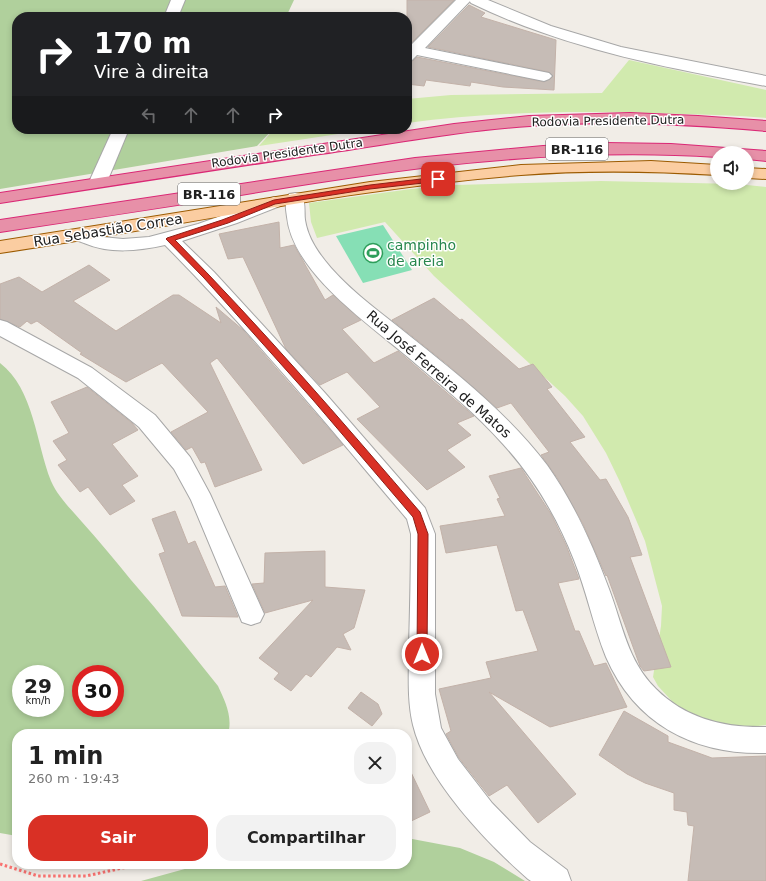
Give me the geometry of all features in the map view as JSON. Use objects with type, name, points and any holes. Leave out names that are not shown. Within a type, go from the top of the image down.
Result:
[{"type":"highway","points":[[412,131],[502,118],[560,114],[667,114],[766,121]]},
{"type":"highway","name":"Rodovia Presidente Dutra","points":[[0,198],[330,148],[424,132],[496,124],[570,119],[652,118],[766,126]]},
{"type":"highway","points":[[330,148],[396,134]]},
{"type":"highway","name":"Rodovia Presidente Dutra","points":[[0,226],[419,161],[548,150],[605,148],[648,148],[710,152]]},
{"type":"highway","points":[[754,155],[766,156]]},
{"type":"main road","name":"Rua Sebastião Correa","points":[[0,247],[80,236],[284,200],[370,187],[521,170],[651,166],[710,170]]},
{"type":"main road","points":[[754,173],[766,174]]},
{"type":"street","points":[[173,12],[178,0]]},
{"type":"street","points":[[412,51],[464,0]]},
{"type":"street","points":[[476,0],[499,12],[583,41],[686,66],[766,81]]},
{"type":"street","points":[[412,53],[544,76]]},
{"type":"street","points":[[98,182],[119,134]]},
{"type":"street","points":[[80,236],[103,244],[141,244],[170,239],[225,222],[284,200]]},
{"type":"street","name":"Rua José Ferreira de Matos","points":[[284,200],[294,211],[302,242],[318,265],[345,292],[488,414],[516,442],[552,491],[572,526],[589,567],[623,666],[637,686],[654,704],[677,720],[698,731],[726,739],[751,741],[766,740]]},
{"type":"street","points":[[170,239],[206,276],[317,398],[417,515],[423,534],[422,694],[424,714],[434,744],[466,794],[483,814],[528,859],[556,881]]},
{"type":"street","points":[[0,327],[85,373],[147,421],[182,463],[202,500],[251,614]]},
{"type":"path","points":[[0,864],[12,868]]},
{"type":"path","points":[[16,869],[38,876],[86,876],[118,869]]},
{"type":"green space","points":[[0,0],[294,0],[288,12],[12,12],[12,134],[268,134],[257,146],[0,189]]},
{"type":"green space","points":[[629,60],[766,90],[766,118],[612,112],[544,112],[475,116],[412,122],[412,99],[451,95],[602,93]]},
{"type":"green space","points":[[270,134],[338,134],[259,146]]},
{"type":"green space","points":[[601,181],[710,183],[710,190],[754,190],[754,186],[766,187],[766,725],[735,729],[681,711],[658,686],[653,677],[661,626],[662,606],[645,541],[606,453],[583,416],[565,396],[434,276],[385,222],[317,238],[311,222],[309,203],[411,189],[456,185]]},
{"type":"green space","name":"campinho de areia","points":[[383,225],[412,270],[363,283],[336,236]]},
{"type":"green space","points":[[0,363],[11,374],[20,387],[27,402],[51,481],[57,492],[101,543],[218,686],[228,709],[230,721],[229,729],[12,729],[12,835],[0,833]]},
{"type":"green space","points":[[412,839],[460,848],[494,862],[525,881],[141,881],[185,869],[412,869]]},
{"type":"building","points":[[407,0],[454,0],[412,42],[412,12],[407,12]]},
{"type":"building","points":[[469,5],[485,13],[481,17],[556,40],[554,90],[503,87],[471,82],[470,86],[426,80],[424,86],[412,85],[412,61],[417,57],[544,82],[553,77],[549,72],[428,47]]},
{"type":"building","points":[[279,222],[280,248],[294,245],[325,300],[333,295],[361,320],[342,329],[374,363],[398,351],[474,416],[457,423],[471,435],[447,450],[465,467],[427,490],[357,419],[380,407],[347,372],[320,385],[286,349],[243,257],[228,259],[219,234]]},
{"type":"building","points":[[89,265],[110,280],[73,301],[116,331],[173,295],[179,295],[221,323],[216,307],[243,330],[343,445],[303,464],[217,358],[210,363],[262,470],[215,487],[205,462],[201,463],[192,447],[186,450],[171,432],[208,412],[162,363],[126,382],[80,354],[82,353],[37,321],[31,324],[27,321],[20,327],[0,319],[0,284],[19,277],[42,292]]},
{"type":"building","points":[[434,298],[460,320],[462,319],[519,369],[533,364],[552,387],[547,389],[585,437],[570,442],[600,480],[606,479],[628,517],[642,555],[630,557],[671,667],[644,671],[640,666],[607,575],[606,576],[583,524],[558,479],[541,455],[549,452],[511,403],[497,408],[448,365],[392,320]]},
{"type":"building","points":[[87,387],[132,423],[138,430],[112,444],[138,476],[122,485],[135,501],[110,515],[88,487],[80,492],[58,465],[67,460],[53,441],[69,433],[51,402]]},
{"type":"building","points":[[521,468],[551,514],[566,545],[579,579],[558,583],[575,631],[579,631],[594,666],[606,663],[627,707],[550,727],[489,692],[576,794],[538,823],[507,785],[489,796],[459,758],[446,734],[451,731],[439,689],[491,678],[486,662],[538,651],[523,610],[516,611],[497,545],[446,553],[440,526],[505,516],[497,499],[500,498],[489,476]]},
{"type":"building","points":[[175,511],[188,544],[195,541],[215,587],[225,586],[238,617],[182,616],[159,554],[165,552],[152,519]]},
{"type":"building","points":[[325,551],[325,587],[365,590],[354,628],[343,634],[351,650],[337,647],[311,677],[306,674],[291,691],[274,679],[279,673],[259,658],[313,600],[265,613],[252,584],[264,583],[265,553]]},
{"type":"building","points":[[361,692],[378,704],[382,714],[372,726],[348,708]]},
{"type":"building","points":[[624,711],[668,736],[668,742],[712,758],[766,756],[766,881],[688,881],[694,826],[688,825],[687,812],[674,810],[674,793],[645,783],[627,774],[599,755]]},
{"type":"building","points":[[412,774],[430,812],[412,821]]},
{"type":"place","name":"campinho de areia","points":[[373,253]]},
{"type":"route","points":[[422,654],[424,564],[423,534],[417,515],[411,506],[384,478],[317,398],[236,311],[206,276],[170,239],[225,222],[274,202],[370,187],[438,179]]}]
